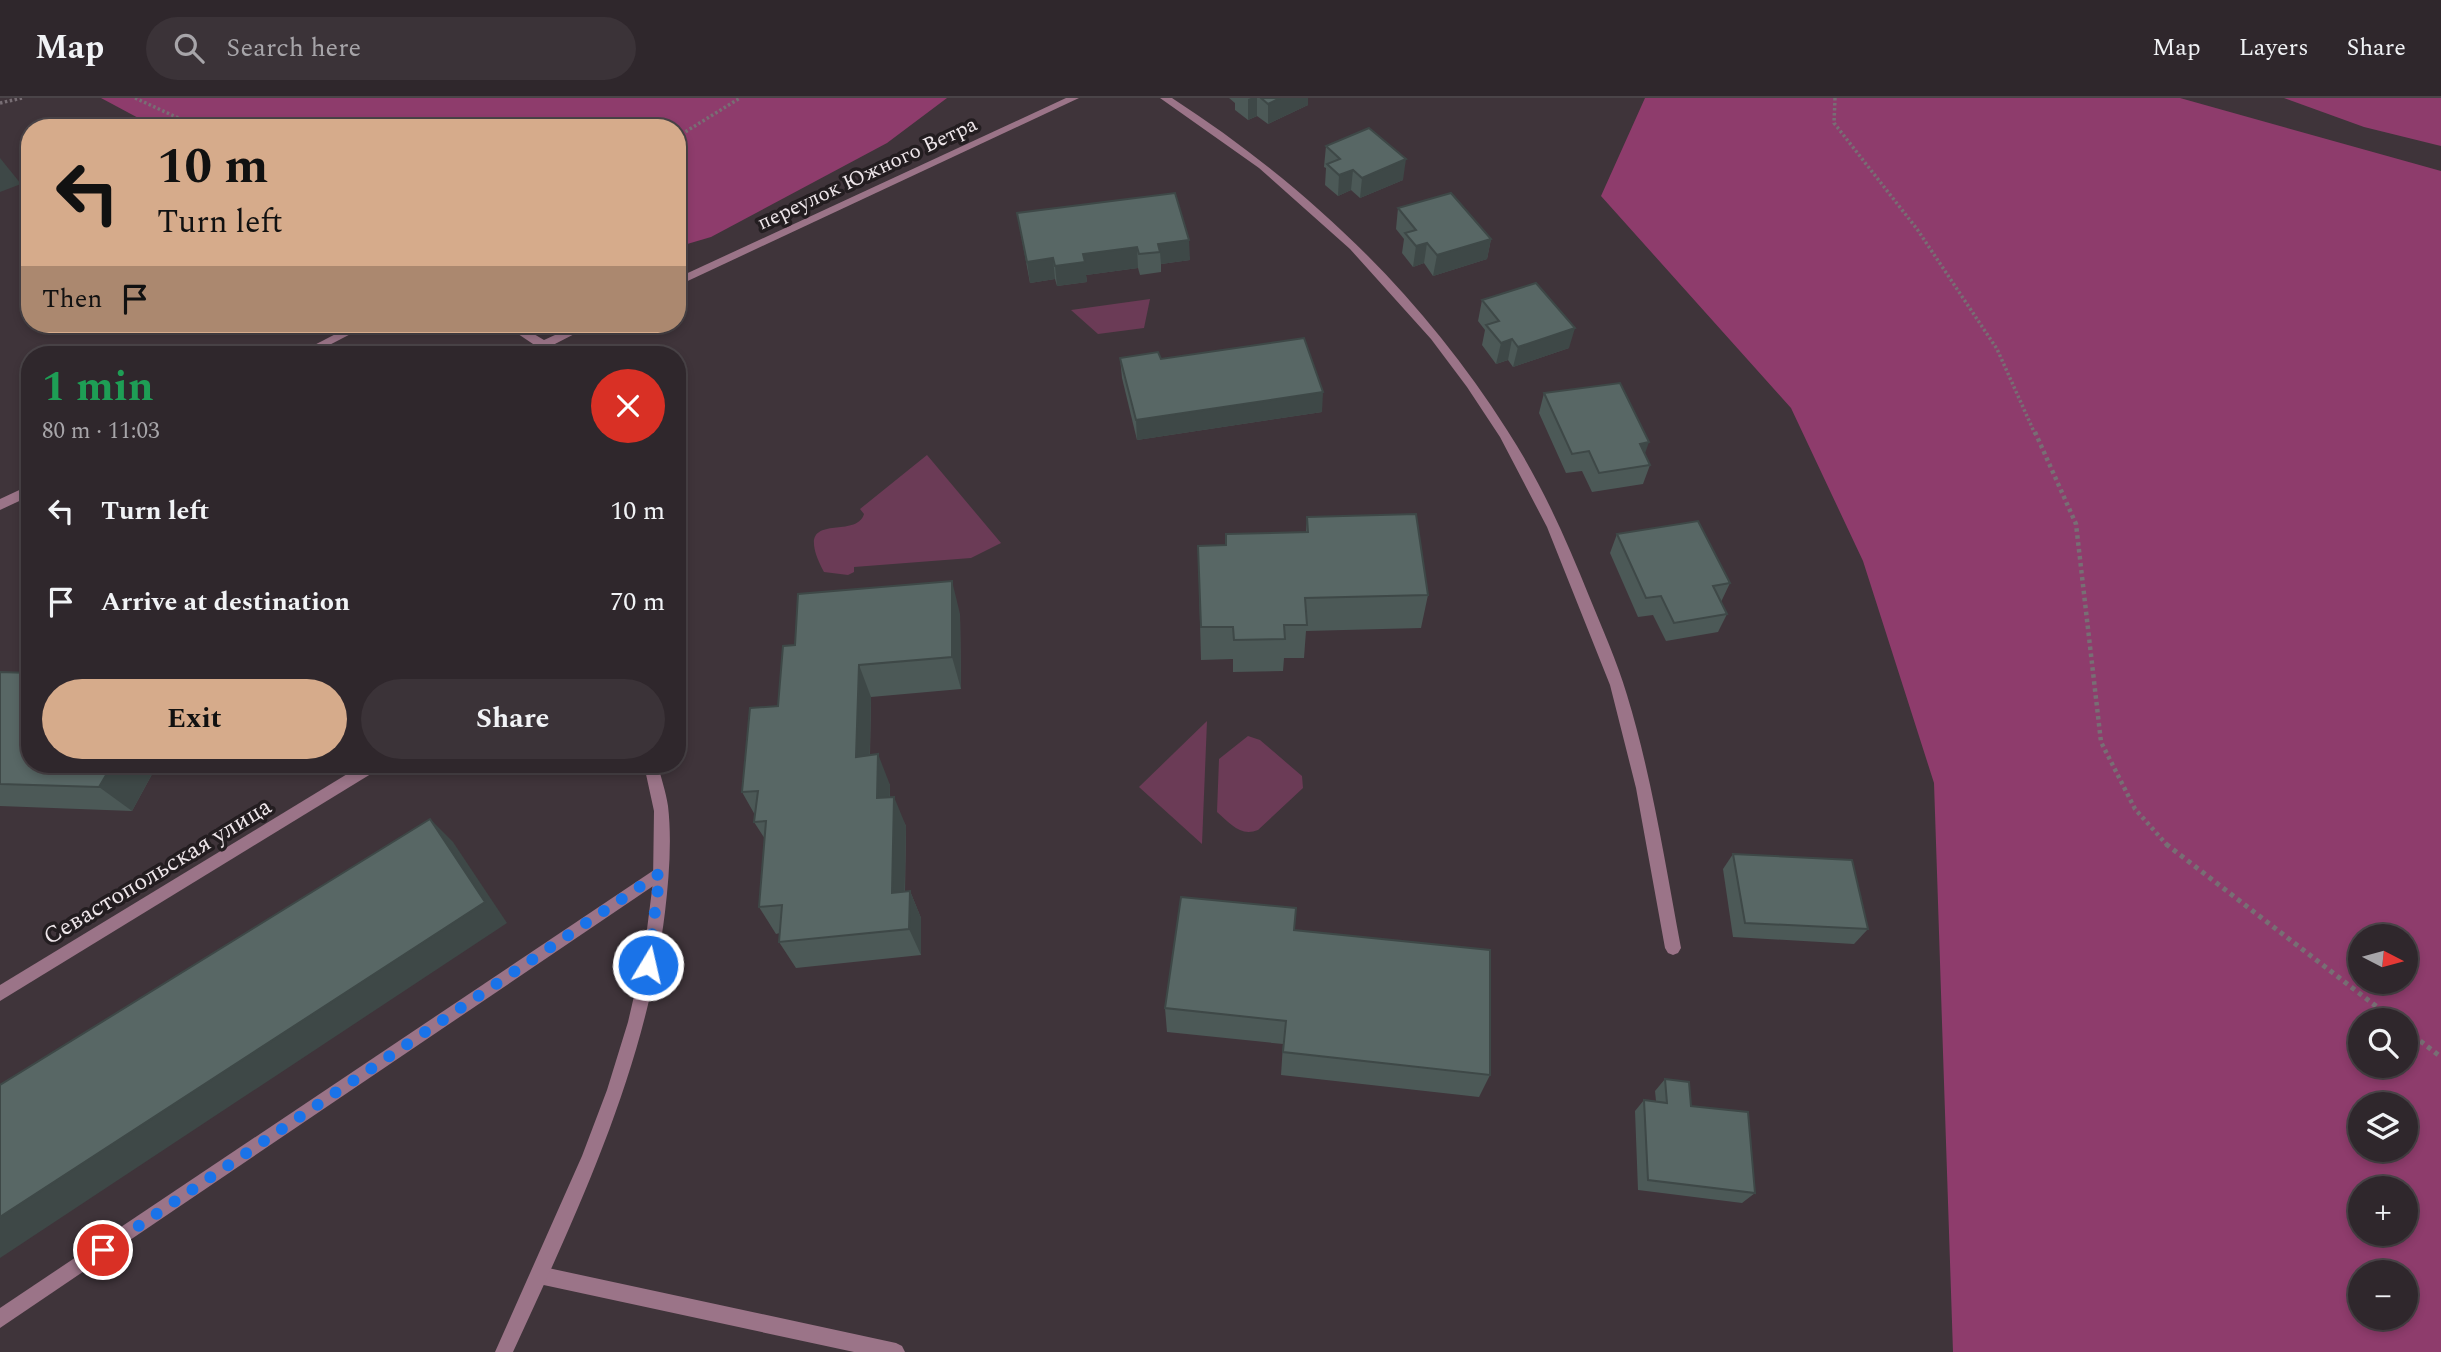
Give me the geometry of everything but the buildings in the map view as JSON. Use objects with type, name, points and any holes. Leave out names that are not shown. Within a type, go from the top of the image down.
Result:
[{"type":"street","name":"переулок Южного Ветра","points":[[686,278],[1074,98]]},
{"type":"street","points":[[1165,98],[1198,118],[1318,211],[1417,313],[1504,434],[1569,560],[1619,692],[1634,746],[1672,948]]},
{"type":"street","points":[[319,346],[346,333]]},
{"type":"street","points":[[524,333],[543,345],[569,333]]},
{"type":"street","points":[[0,505],[21,494]]},
{"type":"street","name":"Севастопольская улица","points":[[0,994],[361,773]]},
{"type":"street","points":[[504,1352],[600,1136],[632,1036],[648,965],[660,873],[661,809],[653,773]]},
{"type":"street","points":[[0,1319],[660,873]]},
{"type":"street","points":[[538,1275],[896,1352]]},
{"type":"path","points":[[0,103],[22,98]]},
{"type":"path","points":[[135,98],[180,119]]},
{"type":"path","points":[[686,131],[740,98]]},
{"type":"path","points":[[1835,98],[1834,123],[1917,229],[1997,349],[2076,524],[2101,742],[2135,809],[2167,845],[2378,1008]]},
{"type":"path","points":[[2418,1039],[2441,1057]]},
{"type":"shaded area","points":[[101,98],[947,98],[887,143],[711,237],[686,244],[686,119],[140,119]]},
{"type":"shaded area","points":[[1645,98],[2180,98],[2441,171],[2441,1352],[1953,1352],[1934,783],[1863,561],[1791,408],[1601,196]]},
{"type":"shaded area","points":[[2284,98],[2441,98],[2441,146],[2364,127]]},
{"type":"shaded area","points":[[1150,299],[1144,328],[1098,334],[1071,310]]},
{"type":"shaded area","points":[[927,455],[1001,543],[971,558],[854,567],[854,572],[848,575],[824,572],[815,552],[814,539],[819,532],[859,522],[864,514],[860,509]]},
{"type":"shaded area","points":[[1207,721],[1202,844],[1139,787]]},
{"type":"shaded area","points":[[1248,736],[1260,740],[1302,776],[1303,788],[1258,830],[1252,832],[1236,828],[1217,812],[1219,759]]},
{"type":"route","points":[[103,1250],[660,873],[648,965]]}]
